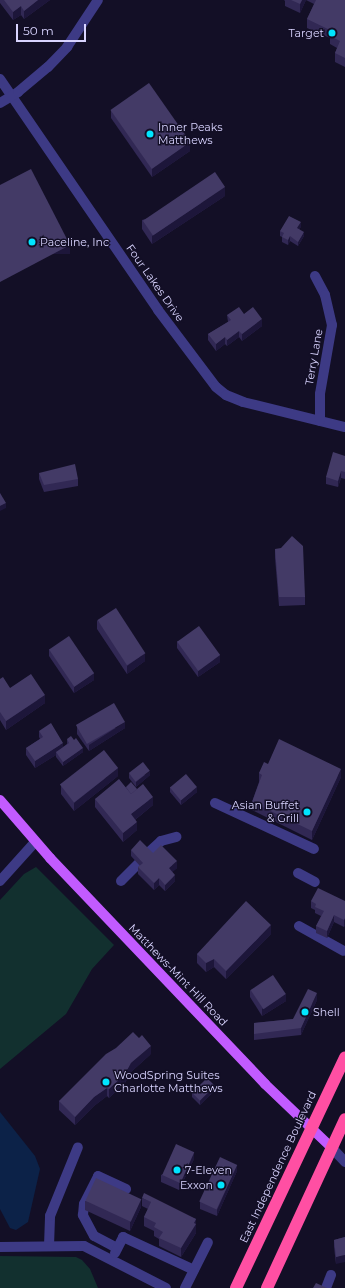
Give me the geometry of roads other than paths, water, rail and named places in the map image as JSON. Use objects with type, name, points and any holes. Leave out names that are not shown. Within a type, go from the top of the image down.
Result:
[{"type":"highway","name":"East Independence Boulevard","points":[[236,1288],[310,1128],[345,1057]]},
{"type":"highway","points":[[267,1288],[345,1119]]},
{"type":"main road","name":"Matthews-Mint Hill Road","points":[[0,800],[35,842],[310,1128],[332,1148]]},
{"type":"street","points":[[0,102],[11,97],[48,67],[67,47],[98,0]]},
{"type":"street","name":"Four Lakes Drive","points":[[0,79],[11,97],[208,378],[226,395],[243,402],[345,427]]},
{"type":"street","name":"Terry Lane","points":[[315,276],[325,295],[332,325],[320,394],[320,421]]},
{"type":"street","points":[[215,804],[314,849]]},
{"type":"street","points":[[147,854],[161,841],[176,838]]},
{"type":"street","points":[[0,881],[35,842]]},
{"type":"street","points":[[121,881],[138,864]]},
{"type":"street","points":[[298,873],[315,882]]},
{"type":"street","points":[[299,926],[344,951]]},
{"type":"street","points":[[49,1246],[50,1216],[78,1147]]},
{"type":"street","name":"Matthews-Mint Hill Road","points":[[332,1148],[345,1162]]},
{"type":"street","points":[[117,1248],[94,1236],[83,1215],[84,1204],[98,1176],[126,1189]]},
{"type":"street","points":[[112,1261],[123,1237],[194,1270]]},
{"type":"street","points":[[185,1288],[208,1242]]},
{"type":"street","points":[[0,1247],[84,1246],[99,1251],[112,1261],[166,1288]]},
{"type":"street","points":[[326,1288],[332,1275]]},
{"type":"water","points":[[0,1112],[35,1156],[40,1169],[28,1222],[16,1230],[10,1228],[0,1209]]},
{"type":"place","name":"Target","points":[[332,33]]},
{"type":"place","name":"Inner Peaks Matthews","points":[[150,134]]},
{"type":"place","name":"Paceline, Inc","points":[[32,242]]},
{"type":"place","name":"Asian Buffet & Grill","points":[[307,812]]},
{"type":"place","name":"Shell","points":[[305,1012]]},
{"type":"place","name":"WoodSpring Suites Charlotte Matthews","points":[[106,1082]]},
{"type":"place","name":"7-Eleven","points":[[177,1170]]},
{"type":"place","name":"Exxon","points":[[221,1185]]}]
